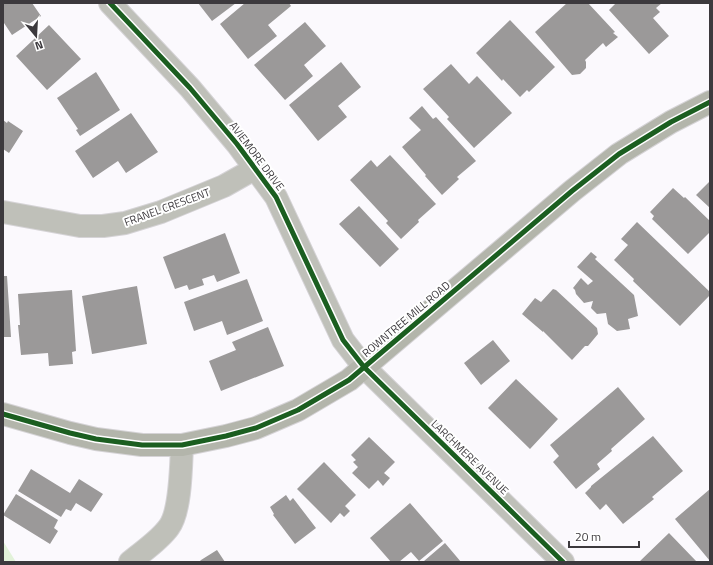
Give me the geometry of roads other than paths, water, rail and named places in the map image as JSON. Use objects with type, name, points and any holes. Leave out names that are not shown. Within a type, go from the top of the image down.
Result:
[{"type":"street","name":"AVIEMORE DRIVE","points":[[110,3],[190,88],[256,168],[276,197],[343,340],[364,367]]},
{"type":"street","name":"ROWNTREE MILL ROAD","points":[[3,414],[96,439],[142,445],[182,445],[256,428],[298,410],[349,380],[566,196],[619,154],[671,122],[710,102]]},
{"type":"street","name":"FRANEL CRESCENT","points":[[3,212],[80,226],[103,226],[125,223],[161,212],[224,186],[256,168]]},
{"type":"street","name":"LARCHMERE AVENUE","points":[[364,367],[563,562]]},
{"type":"street","points":[[130,562],[155,542],[170,526],[177,509],[182,445]]}]
